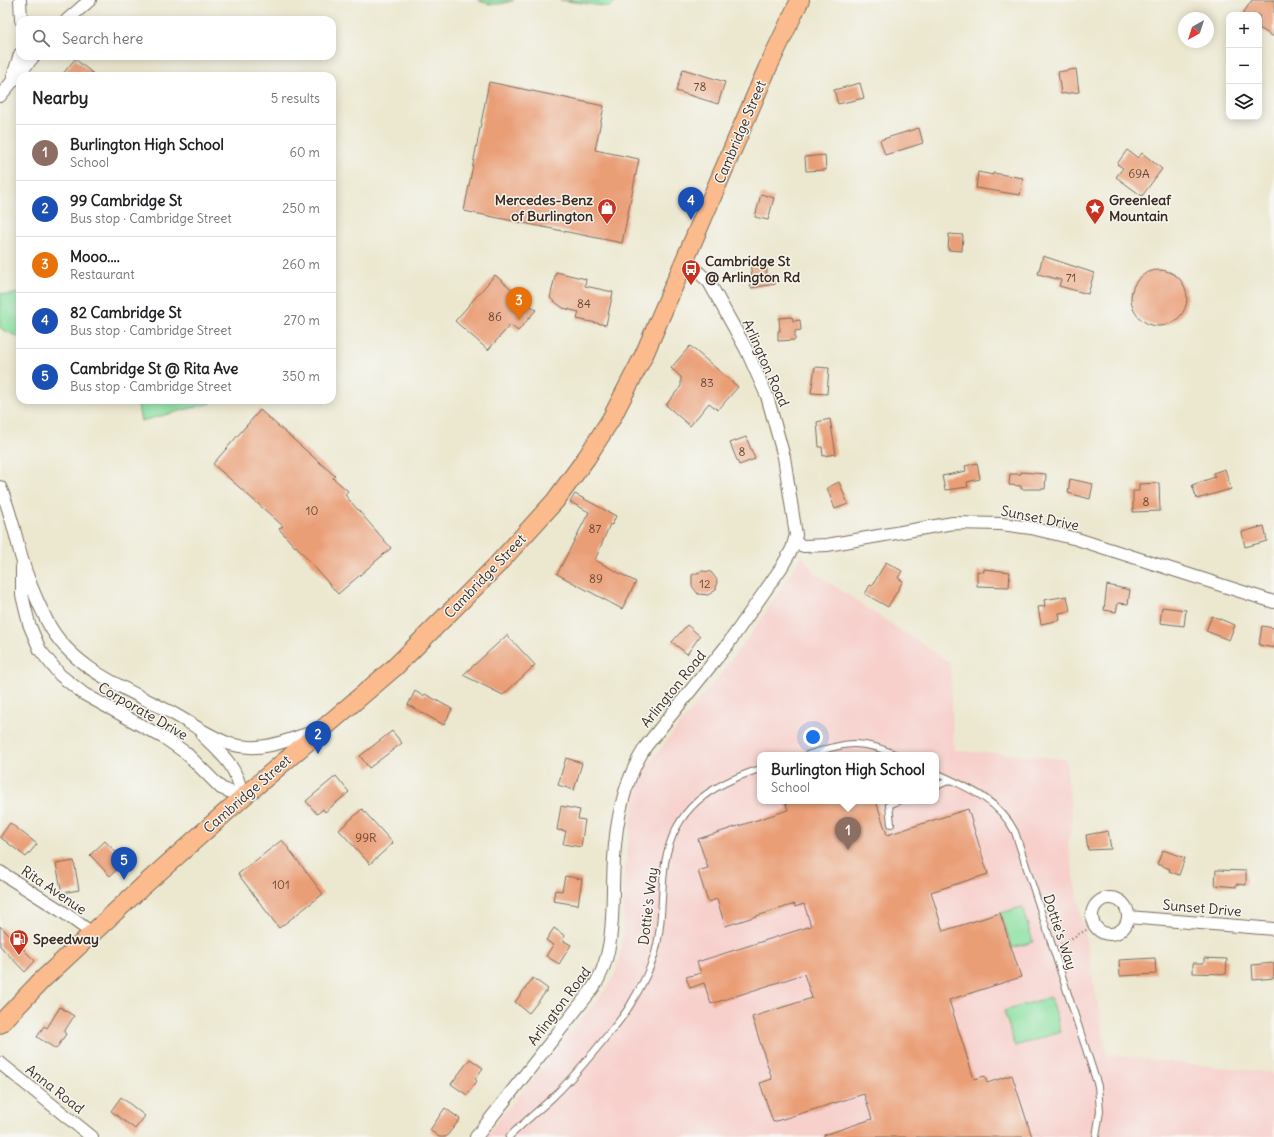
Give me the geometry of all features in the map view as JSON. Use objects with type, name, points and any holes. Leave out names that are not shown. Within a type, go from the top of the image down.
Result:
[{"type":"main road","name":"Cambridge Street","points":[[0,1024],[41,981],[92,933],[243,797],[395,667],[505,556],[555,501],[587,457],[623,396],[644,355],[767,69],[800,0]]},
{"type":"street","points":[[20,0],[21,16]]},
{"type":"street","points":[[72,16],[90,0]]},
{"type":"street","points":[[10,83],[18,60]]},
{"type":"street","points":[[20,72],[30,60]]},
{"type":"street","points":[[0,96],[16,76]]},
{"type":"street","name":"Arlington Road","points":[[476,1137],[586,998],[602,974],[610,941],[614,858],[618,824],[629,778],[638,758],[728,644],[781,568],[794,543],[795,529],[784,458],[767,396],[746,349],[709,282],[685,260]]},
{"type":"street","name":"Corporate Drive","points":[[0,487],[11,515],[22,558],[47,621],[55,634],[72,654],[108,679],[222,741],[243,747],[269,746],[324,728]]},
{"type":"street","name":"Sunset Drive","points":[[794,543],[804,546],[827,545],[953,523],[1001,524],[1030,528],[1077,539],[1274,602]]},
{"type":"street","name":"Corporate Drive","points":[[22,558],[22,595],[26,618],[40,650],[60,675],[84,694],[166,739],[186,753],[221,788],[243,797]]},
{"type":"street","name":"Corporate Drive","points":[[174,714],[200,733],[232,766],[239,781],[243,797]]},
{"type":"street","name":"Rita Avenue","points":[[0,872],[63,912],[92,933]]},
{"type":"street","points":[[1107,898],[1115,899],[1122,903],[1126,909],[1128,917],[1124,927],[1114,933],[1103,932],[1095,925],[1092,914],[1100,901],[1107,898]]},
{"type":"street","name":"Sunset Drive","points":[[1128,917],[1274,929]]},
{"type":"street","name":"Anna Road","points":[[0,1063],[92,1137]]},
{"type":"lane","points":[[817,752],[839,745],[857,743],[875,746],[890,752]]},
{"type":"lane","name":"Dottie's Way","points":[[509,1137],[552,1098],[584,1065],[636,996],[655,952],[658,939],[665,864],[671,839],[680,821],[694,804],[713,788],[728,780],[757,771]]},
{"type":"lane","name":"Dottie's Way","points":[[939,774],[967,787],[989,800],[1009,821],[1015,832],[1098,1086],[1100,1111],[1096,1137]]},
{"type":"lane","points":[[939,785],[951,780]]},
{"type":"lane","points":[[891,804],[889,805],[891,824]]},
{"type":"path","points":[[1053,949],[1095,925]]},
{"type":"shaded area","points":[[802,556],[816,574],[950,663],[954,750],[1066,759],[1072,821],[1068,844],[1107,1055],[1274,1073],[1274,1137],[485,1137],[608,987],[614,977],[623,938],[624,882],[630,825],[639,782],[645,768],[723,671],[759,623]]},
{"type":"green space","points":[[478,0],[514,0],[496,4]]},
{"type":"green space","points":[[560,0],[617,0],[610,7]]},
{"type":"green space","points":[[0,293],[8,295],[16,294],[16,336],[0,328]]},
{"type":"green space","points":[[136,404],[207,404],[141,421]]},
{"type":"green space","points":[[1022,907],[1033,942],[1012,948],[1001,913]]},
{"type":"green space","points":[[1050,997],[1061,1032],[1015,1046],[1004,1011]]},
{"type":"building","points":[[1252,0],[1274,0],[1274,37],[1262,30],[1262,12],[1244,12]]},
{"type":"building","points":[[74,60],[76,60],[91,72],[64,72]]},
{"type":"building","points":[[683,69],[725,82],[718,104],[676,91]]},
{"type":"building","points":[[1076,69],[1079,92],[1061,94],[1058,72]]},
{"type":"building","points":[[489,82],[604,106],[595,150],[639,159],[622,243],[464,211]]},
{"type":"building","points":[[860,83],[864,98],[838,104],[834,90]]},
{"type":"building","points":[[919,128],[923,143],[885,155],[880,140]]},
{"type":"building","points":[[1127,150],[1138,158],[1142,153],[1162,169],[1142,196],[1116,177],[1123,168],[1117,164]]},
{"type":"building","points":[[825,155],[826,170],[806,171],[805,157]]},
{"type":"building","points":[[978,172],[1023,178],[1020,195],[976,188]]},
{"type":"building","points":[[761,194],[774,198],[768,220],[755,217]]},
{"type":"building","points":[[949,234],[963,235],[962,251],[948,250]]},
{"type":"building","points":[[1043,256],[1094,273],[1088,294],[1059,286],[1061,280],[1038,274]]},
{"type":"building","points":[[766,262],[767,275],[774,275],[775,284],[751,288],[749,277],[752,276],[750,264]]},
{"type":"building","points":[[1153,270],[1165,270],[1175,274],[1183,282],[1187,292],[1187,304],[1183,314],[1175,322],[1165,326],[1153,326],[1143,322],[1135,314],[1131,304],[1131,292],[1135,282],[1143,274]]},
{"type":"building","points":[[556,272],[586,279],[585,286],[613,292],[606,325],[577,319],[579,312],[563,308],[550,298]]},
{"type":"building","points":[[495,275],[536,310],[518,331],[510,325],[488,350],[455,321]]},
{"type":"building","points":[[792,317],[793,321],[800,320],[801,330],[795,331],[795,340],[778,341],[778,331],[780,331],[779,318]]},
{"type":"building","points":[[690,346],[738,387],[718,410],[709,403],[690,426],[666,405],[681,386],[681,377],[671,368]]},
{"type":"building","points":[[815,367],[829,368],[827,394],[811,393]]},
{"type":"building","points":[[260,410],[335,476],[333,478],[348,491],[345,495],[391,548],[338,594],[279,529],[283,526],[213,464]]},
{"type":"building","points":[[830,419],[836,454],[823,456],[822,447],[819,447],[817,422]]},
{"type":"building","points":[[746,437],[755,459],[739,465],[730,443]]},
{"type":"building","points":[[977,463],[980,479],[967,482],[968,487],[945,490],[942,476],[966,471],[965,466]]},
{"type":"building","points":[[1225,469],[1231,489],[1197,499],[1192,485],[1215,477],[1213,473]]},
{"type":"building","points":[[1021,472],[1046,474],[1045,489],[1021,489],[1021,486],[1009,485],[1010,474],[1021,474]]},
{"type":"building","points":[[1070,479],[1093,484],[1090,499],[1068,493]]},
{"type":"building","points":[[839,482],[848,504],[835,509],[827,488]]},
{"type":"building","points":[[1159,483],[1160,511],[1133,512],[1133,491],[1139,491],[1139,484]]},
{"type":"building","points":[[575,494],[616,516],[612,525],[610,524],[595,560],[636,582],[622,609],[557,574],[589,512],[570,502]]},
{"type":"building","points":[[1264,526],[1267,541],[1245,547],[1242,532]]},
{"type":"building","points":[[886,562],[902,571],[898,578],[903,581],[888,607],[865,594],[870,585],[872,586]]},
{"type":"building","points":[[984,569],[1010,572],[1009,587],[977,586],[977,571],[984,572]]},
{"type":"building","points":[[702,571],[711,572],[717,580],[716,590],[708,595],[698,594],[692,586],[692,575]]},
{"type":"building","points":[[1107,585],[1130,590],[1128,604],[1118,603],[1116,612],[1104,610]]},
{"type":"building","points":[[1067,596],[1070,611],[1059,613],[1060,620],[1041,624],[1038,607],[1045,606],[1044,600]]},
{"type":"building","points":[[1162,607],[1186,610],[1184,626],[1160,623]]},
{"type":"building","points":[[1212,616],[1235,625],[1229,640],[1206,631]]},
{"type":"building","points":[[687,625],[700,636],[687,654],[672,642]]},
{"type":"building","points":[[1262,626],[1274,628],[1274,648],[1259,645]]},
{"type":"building","points":[[507,635],[535,665],[503,695],[463,675]]},
{"type":"building","points":[[415,691],[423,696],[425,694],[452,709],[444,725],[408,705]]},
{"type":"building","points":[[392,731],[402,743],[369,768],[360,756]]},
{"type":"building","points":[[566,758],[582,763],[574,790],[558,785]]},
{"type":"building","points":[[336,776],[349,792],[325,812],[323,809],[317,814],[306,801]]},
{"type":"building","points":[[786,804],[877,804],[887,835],[968,809],[988,874],[931,892],[943,931],[1000,913],[1021,977],[949,1000],[974,1079],[985,1076],[987,1083],[1012,1075],[1032,1137],[824,1137],[824,1135],[872,1119],[864,1094],[773,1122],[760,1083],[772,1079],[752,1017],[812,998],[804,974],[711,1004],[704,983],[690,988],[686,977],[701,973],[697,962],[811,926],[804,904],[795,907],[795,904],[725,926],[717,899],[708,902],[698,871],[708,868],[698,839],[788,810]]},
{"type":"building","points":[[561,806],[580,810],[578,819],[585,820],[581,847],[563,844],[566,831],[557,830]]},
{"type":"building","points":[[362,809],[393,843],[370,864],[339,830]]},
{"type":"building","points":[[10,823],[37,844],[26,857],[0,837]]},
{"type":"building","points":[[1108,831],[1111,849],[1088,850],[1086,835]]},
{"type":"building","points":[[282,840],[323,894],[279,928],[238,874]]},
{"type":"building","points":[[105,841],[125,862],[110,876],[90,855]]},
{"type":"building","points":[[1163,850],[1185,858],[1179,875],[1169,871],[1170,869],[1157,864]]},
{"type":"building","points":[[74,861],[79,890],[62,893],[56,864]]},
{"type":"building","points":[[1216,870],[1246,871],[1246,885],[1236,884],[1236,887],[1215,885]]},
{"type":"building","points":[[565,876],[582,879],[578,905],[553,901],[555,890],[562,891]]},
{"type":"building","points":[[0,926],[35,961],[25,972],[0,946]]},
{"type":"building","points":[[554,928],[565,936],[562,940],[571,945],[559,964],[546,956],[553,945],[546,940]]},
{"type":"building","points":[[1155,958],[1156,974],[1120,976],[1119,960]]},
{"type":"building","points":[[1204,958],[1227,959],[1226,974],[1193,973],[1193,963],[1204,963]]},
{"type":"building","points":[[1274,963],[1274,978],[1253,980],[1252,965]]},
{"type":"building","points":[[533,978],[548,989],[529,1013],[515,1002]]},
{"type":"building","points":[[60,1007],[74,1016],[64,1032],[66,1034],[56,1049],[37,1037],[44,1026],[47,1028]]},
{"type":"building","points":[[470,1059],[483,1068],[475,1079],[477,1081],[467,1095],[451,1084]]},
{"type":"building","points":[[121,1097],[145,1116],[135,1129],[111,1111]]},
{"type":"building","points":[[445,1108],[460,1119],[446,1137],[439,1137],[430,1130]]},
{"type":"place","name":"82 Cambridge St","points":[[691,220]]},
{"type":"place","name":"Mercedes-Benz of Burlington","points":[[607,225]]},
{"type":"place","name":"Greenleaf Mountain","points":[[1095,225]]},
{"type":"place","name":"Cambridge St @ Arlington Rd","points":[[691,286]]},
{"type":"place","name":"Mooo....","points":[[519,320]]},
{"type":"place","name":"99 Cambridge St","points":[[318,754]]},
{"type":"place","name":"Burlington High School","points":[[848,850]]},
{"type":"place","name":"Cambridge St @ Rita Ave","points":[[124,880]]},
{"type":"place","name":"Speedway","points":[[19,956]]}]
